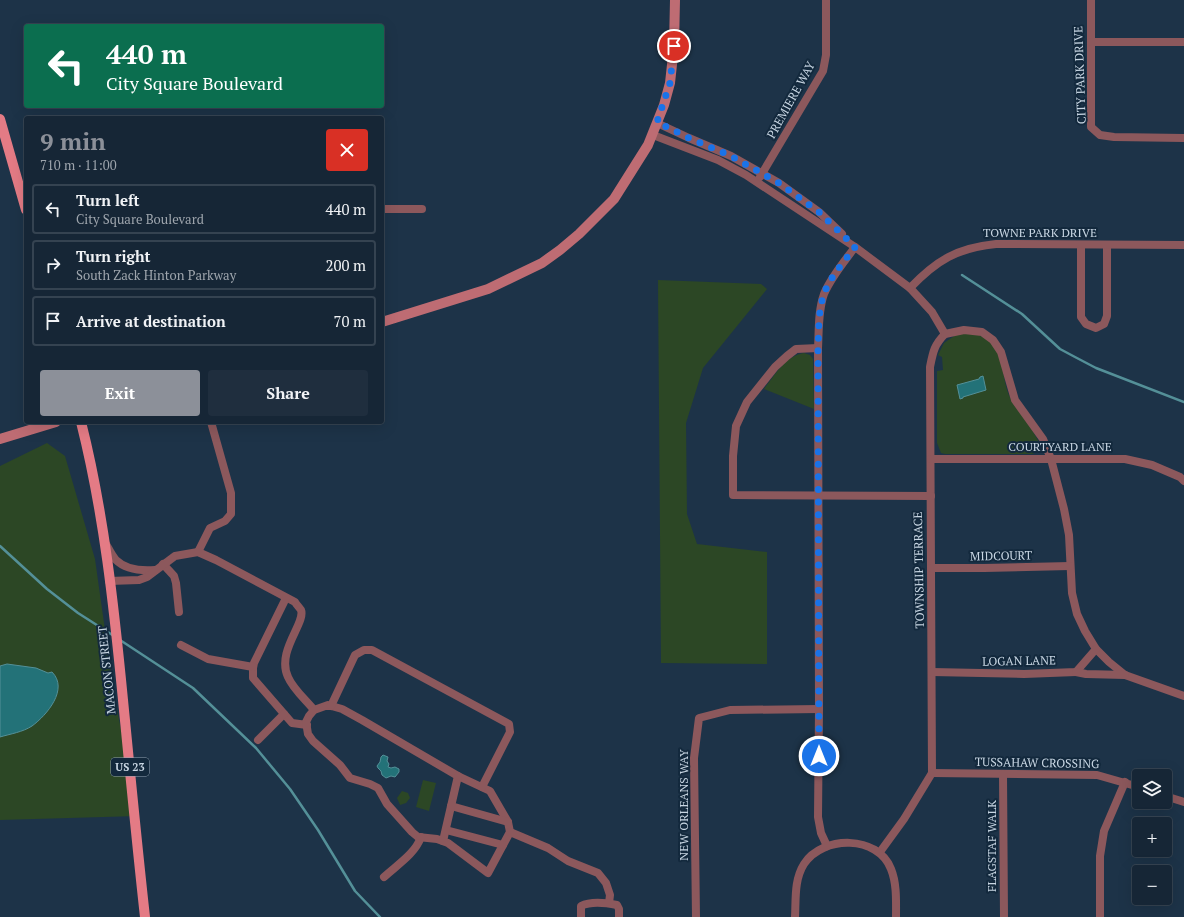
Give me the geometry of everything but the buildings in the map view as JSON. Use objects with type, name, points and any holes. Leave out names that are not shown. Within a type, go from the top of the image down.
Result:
[{"type":"main road","points":[[384,321],[488,289],[542,263],[579,234],[614,199],[653,135],[670,83],[674,46],[675,0]]},
{"type":"main road","points":[[0,119],[24,203]]},
{"type":"main road","points":[[0,439],[49,424]]},
{"type":"main road","name":"MACON STREET","points":[[81,424],[97,494],[117,638],[144,917]]},
{"type":"street","name":"PREMIERE WAY","points":[[757,181],[823,71],[826,55],[826,0]]},
{"type":"street","name":"CITY PARK DRIVE","points":[[1091,0],[1091,128],[1100,134],[1114,137],[1184,138]]},
{"type":"street","points":[[1091,42],[1184,42]]},
{"type":"street","points":[[657,122],[731,156],[779,183],[819,212],[855,247]]},
{"type":"street","points":[[653,135],[718,160],[757,181],[855,247],[910,288],[932,312],[945,334],[964,330],[982,332],[993,340],[1001,352],[1015,400],[1043,439],[1052,459],[1069,535],[1072,593],[1077,614],[1086,631],[1096,649],[1125,675],[1184,696]]},
{"type":"street","points":[[384,209],[422,209]]},
{"type":"street","name":"TOWNE PARK DRIVE","points":[[910,288],[940,261],[960,250],[977,246],[996,244],[1184,245]]},
{"type":"street","points":[[1081,245],[1082,317],[1086,324],[1096,328],[1104,324],[1107,316],[1107,245]]},
{"type":"street","points":[[827,846],[821,833],[818,817],[819,317],[824,295],[835,274],[855,247]]},
{"type":"street","name":"TOWNSHIP TERRACE","points":[[932,773],[930,367],[932,352],[937,343],[945,334]]},
{"type":"street","points":[[818,348],[796,349],[775,366],[747,402],[736,426],[733,456],[732,495],[931,496]]},
{"type":"street","points":[[198,552],[210,528],[225,521],[231,514],[232,493],[212,424]]},
{"type":"street","name":"COURTYARD LANE","points":[[931,459],[1125,459],[1152,465],[1180,477],[1184,481]]},
{"type":"street","points":[[104,541],[115,559],[121,564],[136,569],[155,570]]},
{"type":"street","points":[[109,581],[139,580],[147,577],[175,556],[198,552],[295,602],[301,610],[302,617],[285,655],[285,666],[292,684],[314,710]]},
{"type":"street","points":[[163,564],[174,576],[179,612]]},
{"type":"street","name":"MIDCOURT","points":[[931,568],[1070,566]]},
{"type":"street","points":[[286,598],[253,667],[254,678],[292,723],[307,725]]},
{"type":"street","points":[[181,645],[208,659],[253,667]]},
{"type":"street","points":[[1076,672],[1096,649]]},
{"type":"street","points":[[331,706],[355,655],[364,650],[372,650],[509,724],[510,732],[482,787]]},
{"type":"street","name":"LOGAN LANE","points":[[932,672],[1024,674],[1076,672],[1086,674],[1125,675]]},
{"type":"street","points":[[331,706],[362,720],[458,776],[490,791],[508,822],[510,832],[488,873],[448,843],[437,839],[418,837],[387,804],[378,788],[350,778],[340,765],[313,741],[308,734],[306,722],[309,716],[314,710],[321,707],[331,706]]},
{"type":"street","name":"NEW ORLEANS WAY","points":[[696,917],[694,758],[699,718],[730,710],[819,709]]},
{"type":"street","points":[[258,740],[284,714]]},
{"type":"street","points":[[880,852],[904,819],[932,773]]},
{"type":"street","name":"TUSSAHAW CROSSING","points":[[932,773],[1097,775],[1132,784]]},
{"type":"street","name":"FLAGSTAF WALK","points":[[1003,774],[1004,917]]},
{"type":"street","points":[[443,841],[458,776]]},
{"type":"street","points":[[1100,917],[1100,856],[1104,831],[1125,782]]},
{"type":"street","points":[[1172,798],[1184,802]]},
{"type":"street","points":[[452,806],[508,822]]},
{"type":"street","points":[[446,830],[503,845]]},
{"type":"street","points":[[510,832],[548,848],[568,861],[598,873],[606,883],[610,895],[609,903]]},
{"type":"street","points":[[384,876],[418,846],[421,837]]},
{"type":"street","points":[[796,917],[796,889],[798,876],[805,863],[827,846],[851,843],[864,845],[880,852],[891,868],[895,885],[896,917]]},
{"type":"street","points":[[581,917],[581,906],[586,904],[609,903],[617,905],[619,909],[619,917]]},
{"type":"shaded area","points":[[658,280],[761,284],[767,289],[703,368],[686,423],[687,514],[697,544],[767,552],[767,664],[661,663]]},
{"type":"shaded area","points":[[967,332],[985,338],[998,352],[1008,393],[1039,442],[1040,446],[1038,452],[1032,454],[941,453],[937,443],[937,371],[943,370],[942,357],[938,355],[944,343],[957,334]]},
{"type":"shaded area","points":[[804,353],[810,355],[813,359],[814,409],[764,389],[776,372],[786,362],[797,355]]},
{"type":"shaded area","points":[[983,376],[986,390],[960,399],[957,385],[979,379]]},
{"type":"shaded area","points":[[47,443],[65,456],[95,559],[114,694],[138,816],[0,820],[0,466]]},
{"type":"shaded area","points":[[7,664],[36,668],[48,673],[52,672],[57,679],[58,686],[54,701],[38,721],[25,730],[0,737],[0,666]]},
{"type":"shaded area","points":[[383,755],[388,757],[388,767],[395,767],[399,769],[399,772],[395,777],[391,776],[386,778],[382,775],[378,768],[377,766]]},
{"type":"shaded area","points":[[423,780],[436,783],[429,811],[416,807]]},
{"type":"shaded area","points":[[402,791],[408,793],[410,798],[406,803],[400,805],[397,798]]},
{"type":"waterway","points":[[962,275],[1022,314],[1060,349],[1096,368],[1184,402]]},
{"type":"waterway","points":[[0,546],[47,589],[78,613],[114,636]]},
{"type":"waterway","points":[[120,640],[193,688],[256,748],[290,789],[318,830],[355,891],[380,917]]},
{"type":"route","points":[[674,46],[670,83],[664,105],[657,122],[751,166],[779,183],[819,212],[855,247],[835,274],[824,295],[819,317],[819,756]]}]
